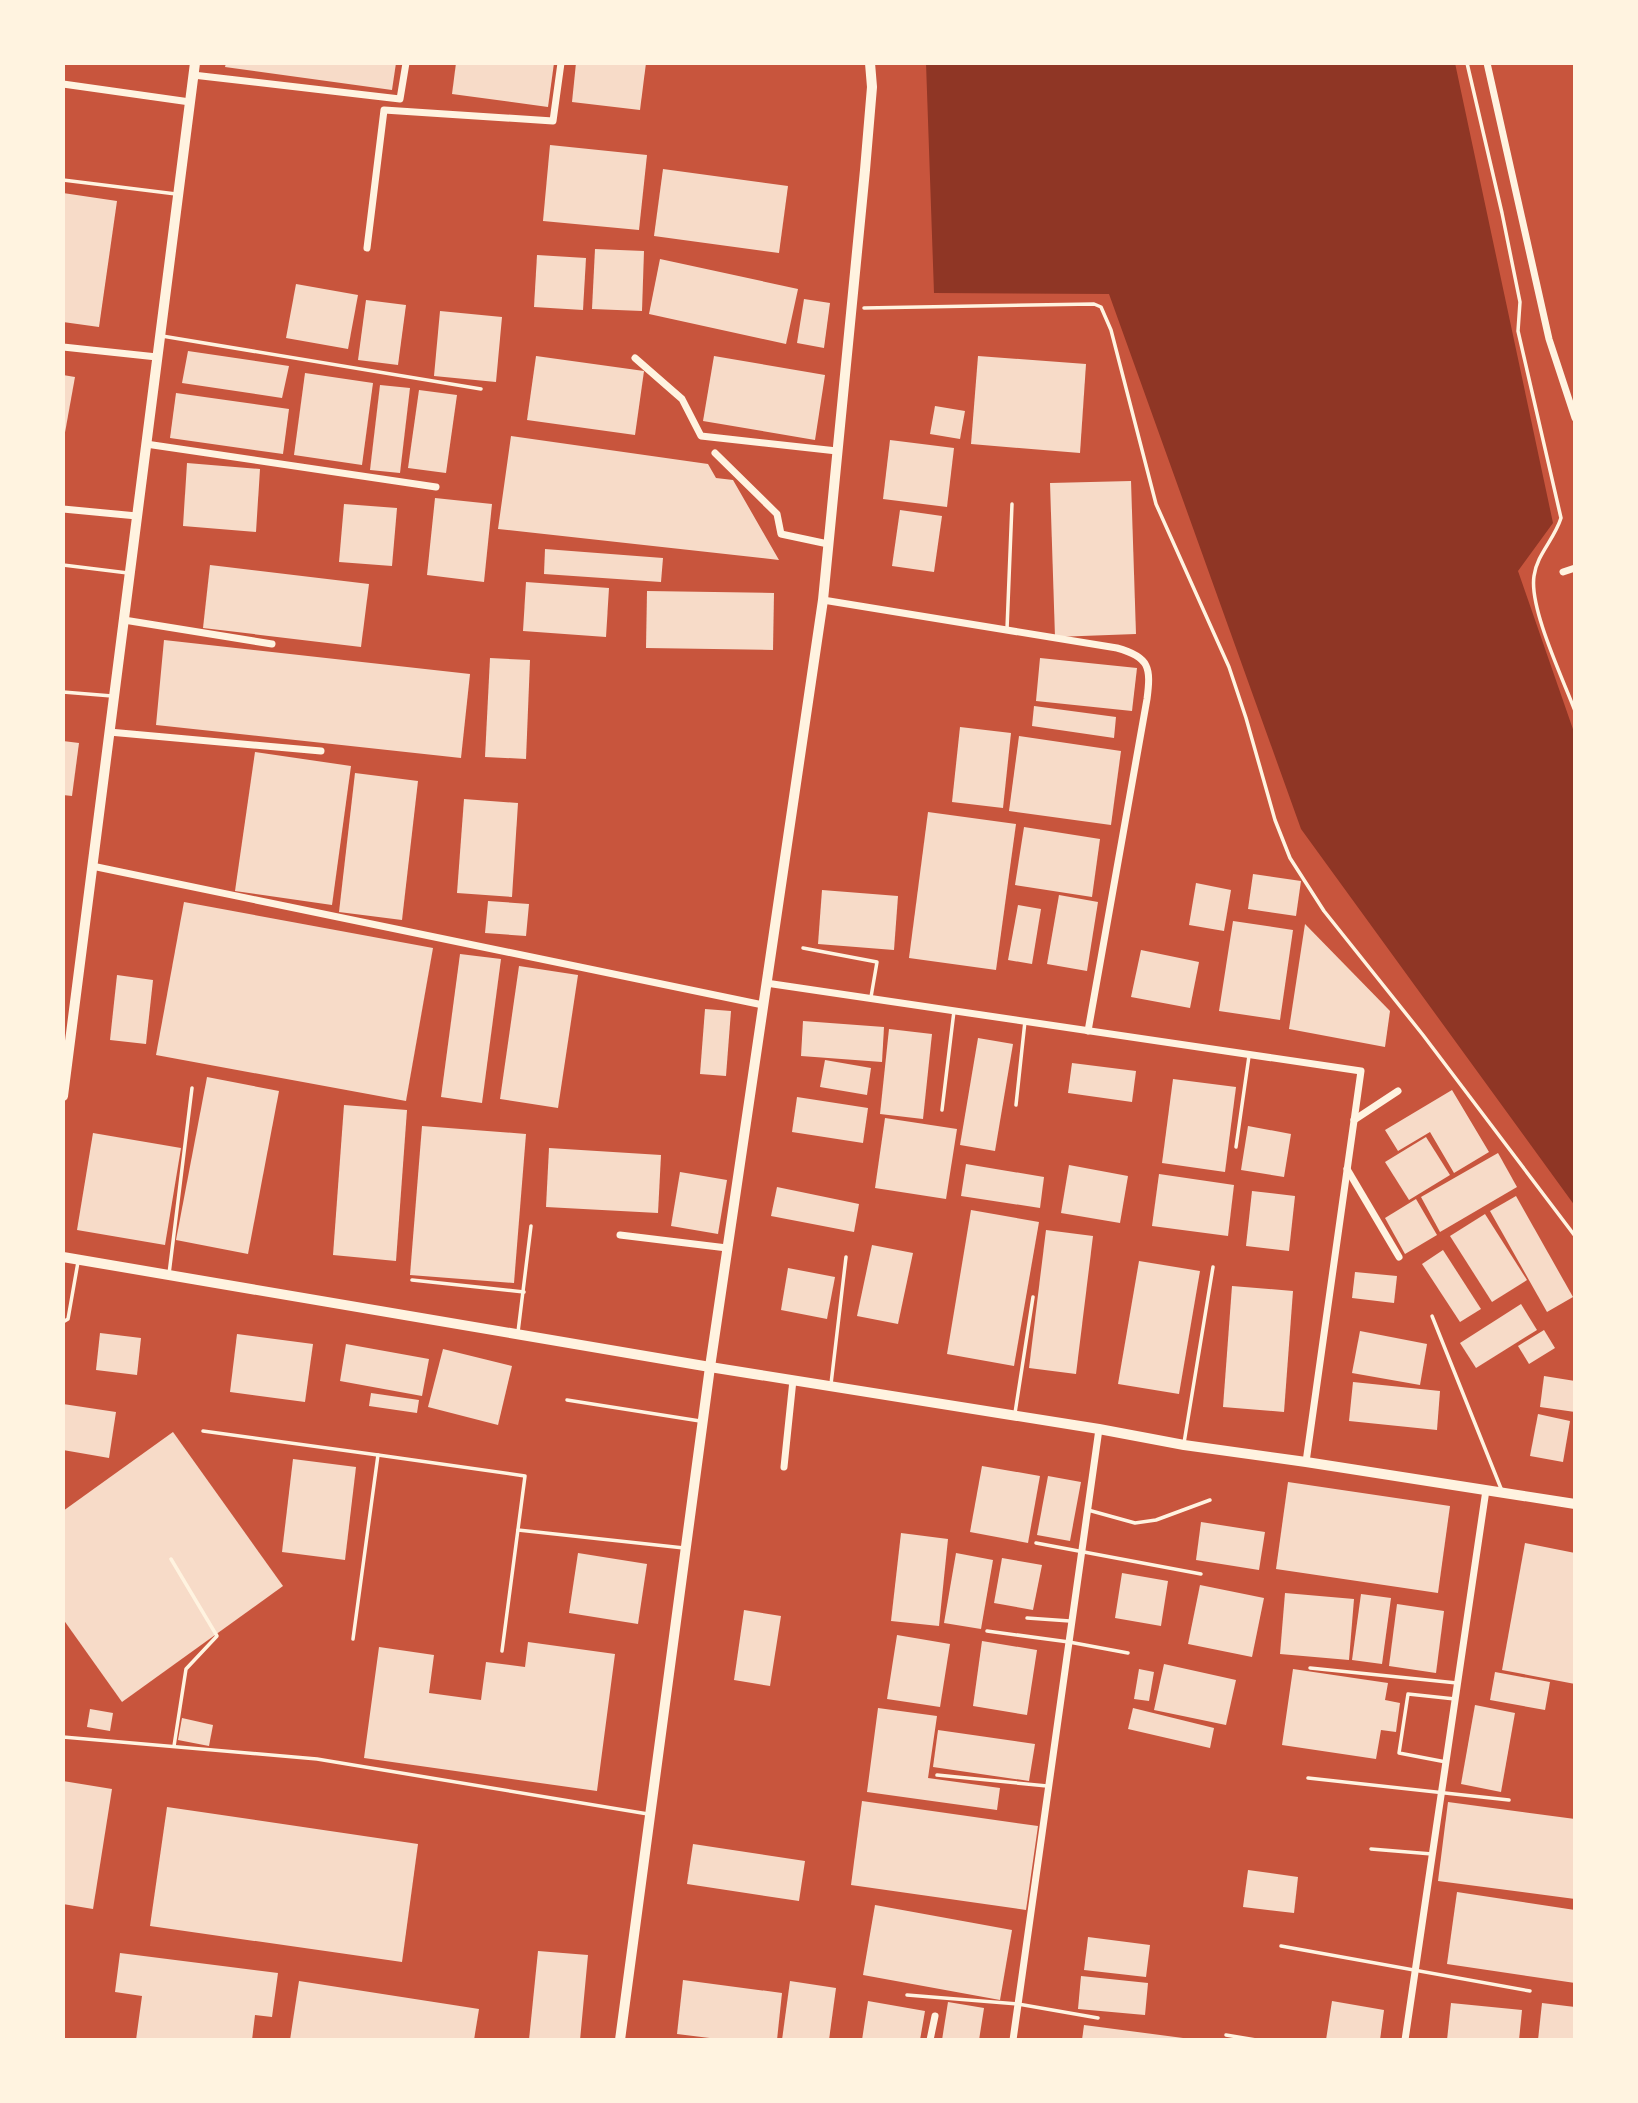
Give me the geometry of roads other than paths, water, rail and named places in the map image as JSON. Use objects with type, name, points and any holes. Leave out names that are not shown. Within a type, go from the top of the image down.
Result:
[{"type":"main road","points":[[63,1257],[1184,1445],[1575,1504]]},
{"type":"street","points":[[63,1096],[195,63]]},
{"type":"street","points":[[193,75],[400,99],[406,63]]},
{"type":"street","points":[[367,248],[384,110],[553,121],[561,63]]},
{"type":"street","points":[[620,2040],[702,1421],[823,600],[872,88],[870,63]]},
{"type":"street","points":[[1487,63],[1549,339],[1575,418]]},
{"type":"street","points":[[63,84],[190,102]]},
{"type":"street","points":[[63,347],[157,357]]},
{"type":"street","points":[[635,358],[682,399],[701,436],[837,451]]},
{"type":"street","points":[[146,444],[436,487]]},
{"type":"street","points":[[715,453],[777,514],[781,534],[828,544]]},
{"type":"street","points":[[63,509],[137,516]]},
{"type":"street","points":[[1563,572],[1575,568]]},
{"type":"street","points":[[823,600],[1133,652],[1146,662],[1150,676],[1088,1031]]},
{"type":"street","points":[[124,620],[272,644]]},
{"type":"street","points":[[109,732],[321,751]]},
{"type":"street","points":[[92,866],[763,1005]]},
{"type":"street","points":[[766,984],[1361,1071],[1306,1462]]},
{"type":"street","points":[[1354,1120],[1398,1091]]},
{"type":"street","points":[[1347,1168],[1398,1257]]},
{"type":"street","points":[[620,1235],[727,1248]]},
{"type":"street","points":[[784,1467],[793,1380]]},
{"type":"street","points":[[1013,2040],[1100,1429]]},
{"type":"street","points":[[1405,2040],[1486,1490]]},
{"type":"street","points":[[930,2040],[935,2015]]},
{"type":"lane","points":[[63,180],[178,195]]},
{"type":"lane","points":[[160,336],[481,389]]},
{"type":"lane","points":[[1007,629],[1012,504]]},
{"type":"lane","points":[[63,565],[130,573]]},
{"type":"lane","points":[[63,692],[115,697]]},
{"type":"lane","points":[[803,948],[877,962],[870,999]]},
{"type":"lane","points":[[942,1110],[954,1011]]},
{"type":"lane","points":[[1016,1105],[1025,1021]]},
{"type":"lane","points":[[1236,1147],[1249,1054]]},
{"type":"lane","points":[[169,1275],[192,1088]]},
{"type":"lane","points":[[518,1334],[531,1226]]},
{"type":"lane","points":[[831,1386],[846,1257]]},
{"type":"lane","points":[[63,1322],[68,1319],[78,1260]]},
{"type":"lane","points":[[1184,1445],[1213,1267]]},
{"type":"lane","points":[[412,1280],[524,1292]]},
{"type":"lane","points":[[1015,1415],[1033,1297]]},
{"type":"lane","points":[[1432,1316],[1503,1493]]},
{"type":"lane","points":[[567,1400],[702,1421]]},
{"type":"lane","points":[[204,1430],[525,1476],[502,1651]]},
{"type":"lane","points":[[353,1639],[378,1455]]},
{"type":"lane","points":[[1088,1510],[1135,1523],[1156,1520],[1210,1500]]},
{"type":"lane","points":[[518,1530],[686,1548]]},
{"type":"lane","points":[[1036,1543],[1201,1574]]},
{"type":"lane","points":[[171,1559],[217,1636],[186,1669],[173,1746]]},
{"type":"lane","points":[[1027,1618],[1072,1622]]},
{"type":"lane","points":[[987,1631],[1128,1653]]},
{"type":"lane","points":[[1310,1668],[1457,1683]]},
{"type":"lane","points":[[1446,1762],[1399,1753],[1408,1694],[1455,1699]]},
{"type":"lane","points":[[63,1737],[317,1759],[650,1814]]},
{"type":"lane","points":[[937,1775],[1049,1786]]},
{"type":"lane","points":[[1308,1778],[1509,1800]]},
{"type":"lane","points":[[1371,1849],[1432,1854]]},
{"type":"lane","points":[[1280,1947],[1530,1991]]},
{"type":"lane","points":[[907,1995],[1018,2004],[1098,2018]]},
{"type":"lane","points":[[1226,2035],[1256,2040]]}]
